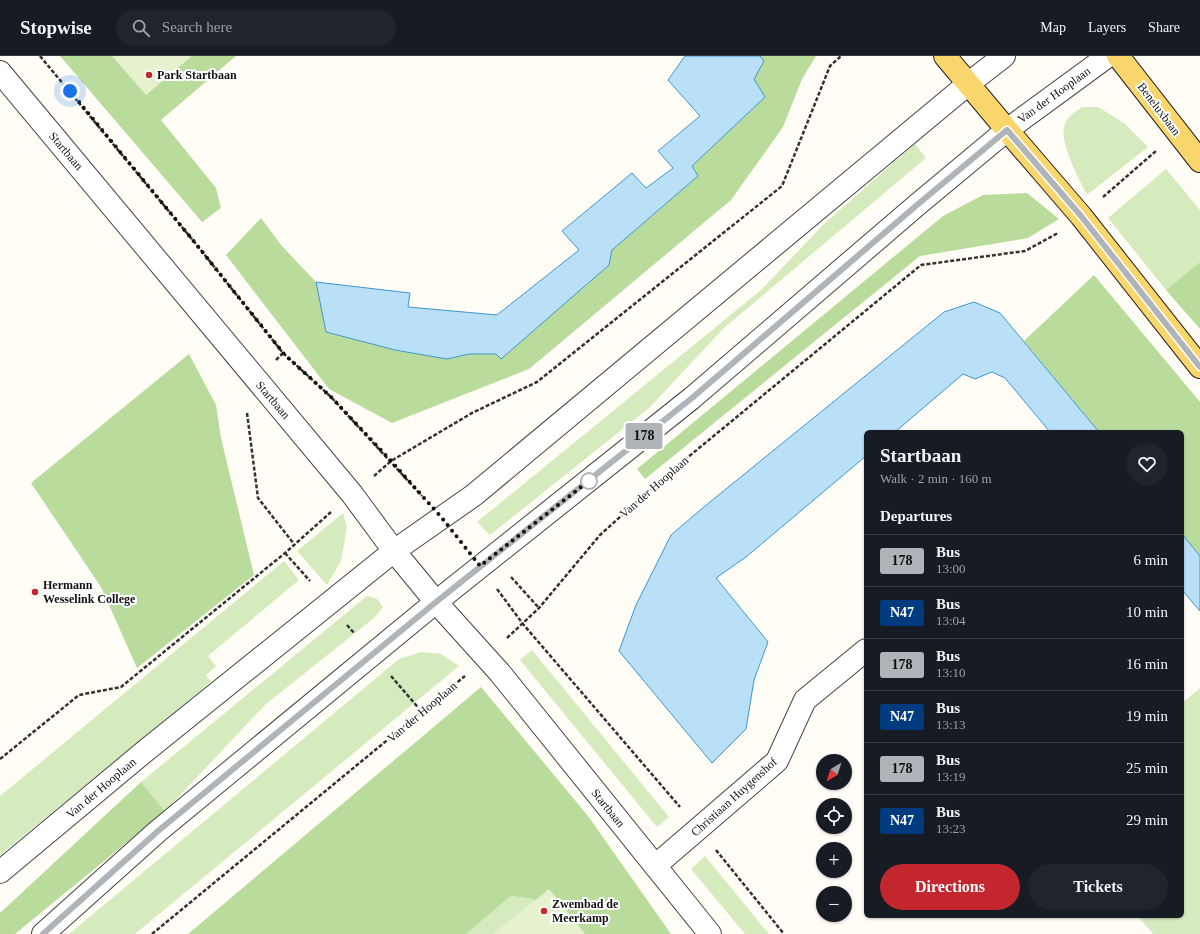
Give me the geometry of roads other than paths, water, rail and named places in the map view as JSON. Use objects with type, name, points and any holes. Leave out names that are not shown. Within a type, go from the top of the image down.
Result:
[{"type":"main road","points":[[946,56],[968,84],[1081,216],[1200,367]]},
{"type":"main road","name":"Beneluxbaan","points":[[1118,56],[1177,134],[1200,161]]},
{"type":"street","name":"Van der Hooplaan","points":[[0,872],[144,752],[394,551],[474,495],[968,84],[1004,56]]},
{"type":"street","name":"Van der Hooplaan","points":[[43,934],[158,831],[480,566],[692,398],[1007,130],[1108,56]]},
{"type":"street","name":"Startbaan","points":[[0,72],[352,494],[394,551],[436,602],[486,657],[710,934]]},
{"type":"street","name":"Christiaan Huygenshof","points":[[655,866],[777,761],[805,700],[864,652]]},
{"type":"water","points":[[685,56],[760,56],[764,61],[754,79],[765,97],[692,166],[698,176],[612,250],[609,265],[501,359],[496,354],[469,354],[447,359],[395,350],[326,332],[316,282],[410,293],[408,307],[497,315],[579,250],[562,231],[632,173],[646,188],[673,168],[658,151],[700,116],[668,80]]},
{"type":"water","points":[[974,302],[1000,313],[1097,430],[1048,430],[1005,378],[992,372],[975,379],[963,374],[897,430],[864,430],[864,458],[746,557],[716,578],[768,642],[754,680],[746,729],[712,763],[619,651],[636,605],[671,535],[944,312]]},
{"type":"water","points":[[1184,536],[1200,556],[1200,611],[1184,592]]},
{"type":"place","name":"Park Startbaan","points":[[149,75]]},
{"type":"place","name":"Hermann Wesselink College","points":[[35,592]]},
{"type":"place","name":"Zwembad de Meerkamp","points":[[544,911]]}]
